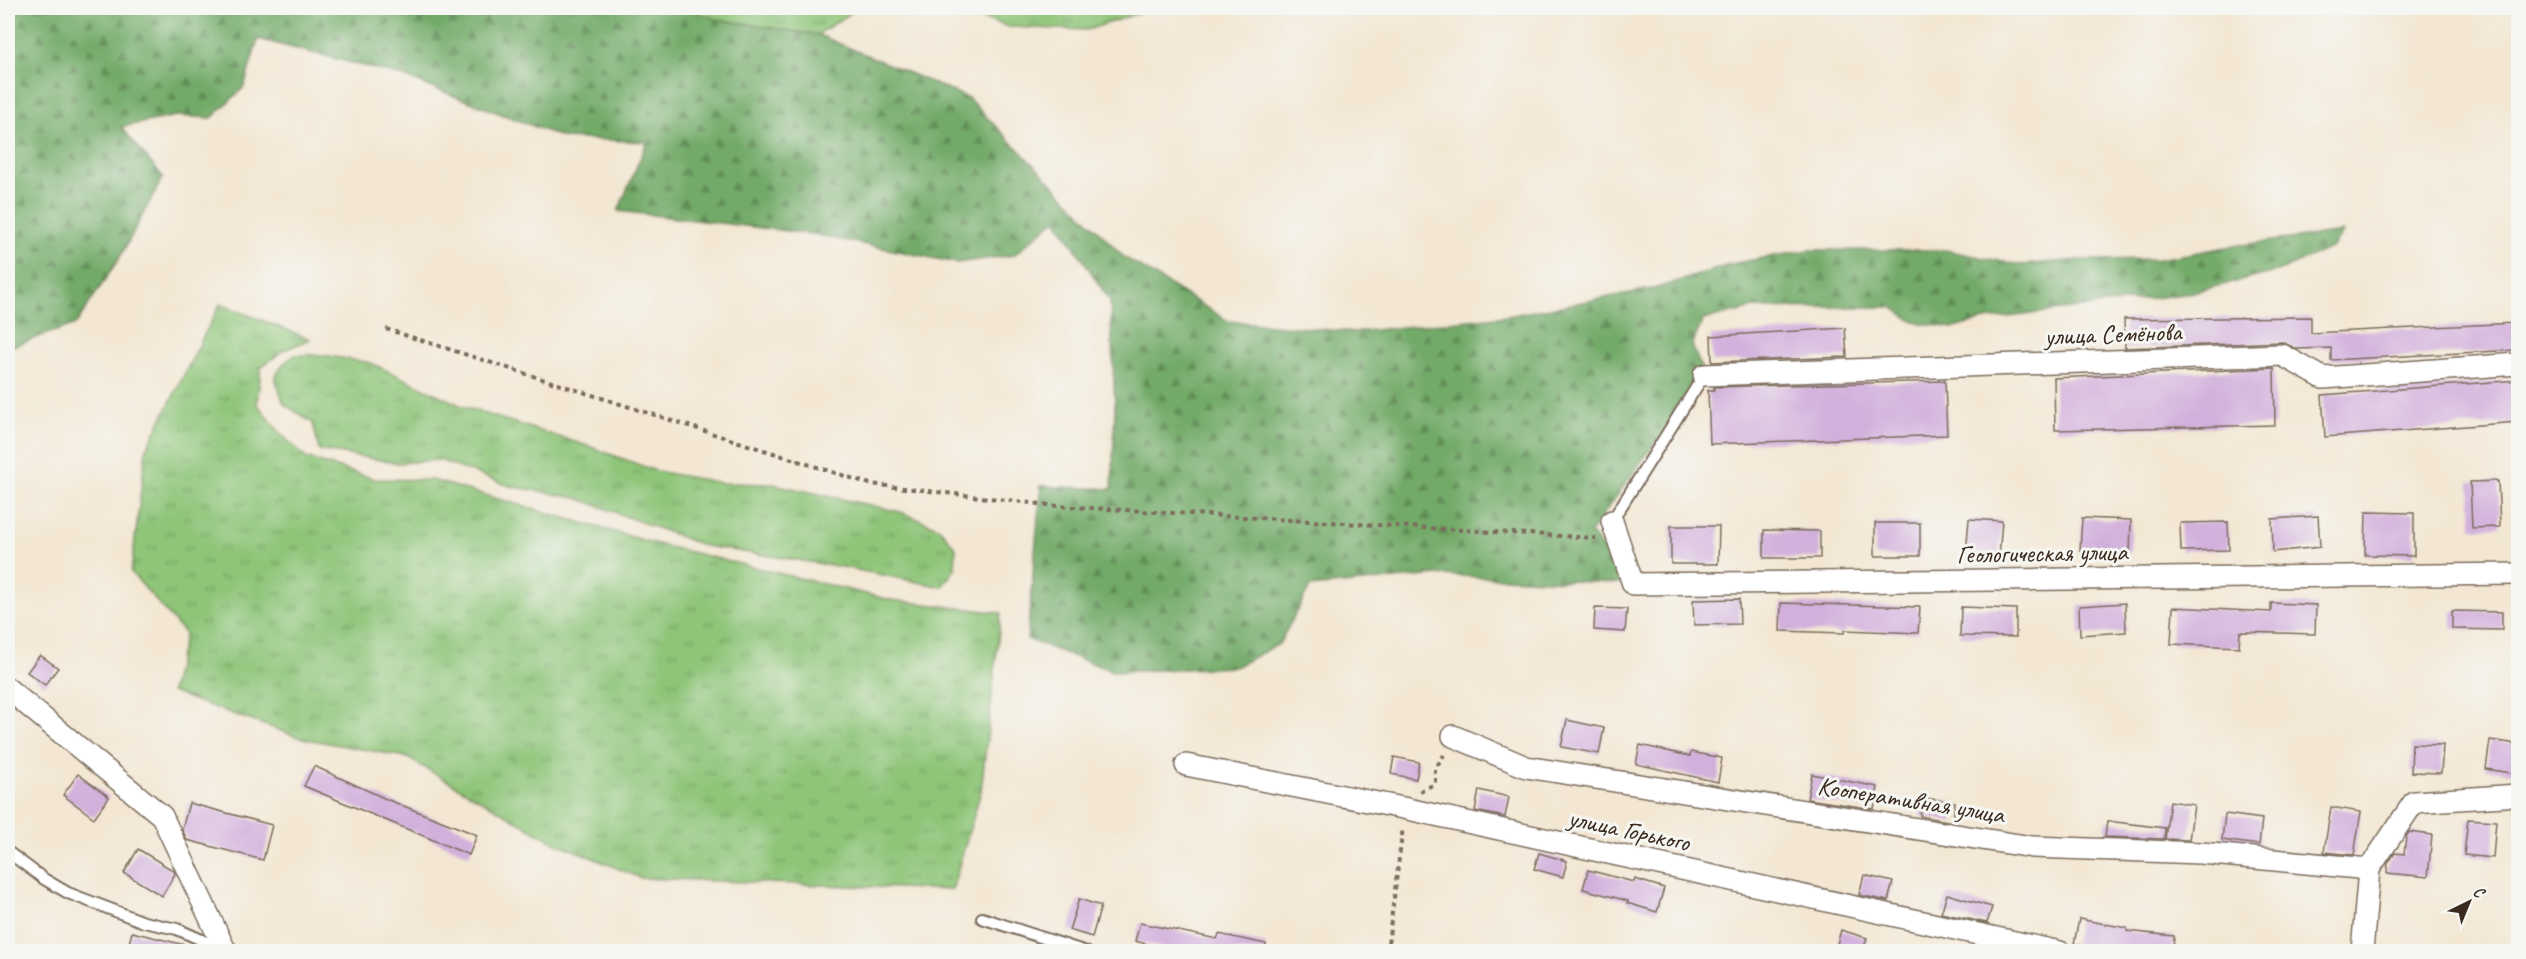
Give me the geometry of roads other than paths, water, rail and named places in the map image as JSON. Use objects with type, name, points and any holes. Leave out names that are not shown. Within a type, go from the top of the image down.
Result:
[{"type":"street","name":"улица Семёнова","points":[[1704,375],[2282,355],[2323,378],[2518,364]]},
{"type":"street","name":"Геологическая улица","points":[[1615,530],[1633,584],[2518,574]]},
{"type":"street","points":[[8,689],[162,816],[227,951]]},
{"type":"street","name":"Кооперативная улица","points":[[1453,736],[1526,767],[2032,847],[2200,853],[2369,869]]},
{"type":"street","name":"улица Горького","points":[[1186,765],[1402,808],[2060,951]]},
{"type":"street","points":[[2362,951],[2369,869],[2414,802],[2518,795]]},
{"type":"lane","points":[[1615,530],[1704,375]]},
{"type":"lane","points":[[8,852],[44,879],[68,893],[144,922],[177,929],[227,951]]},
{"type":"lane","points":[[982,918],[1086,951]]}]
